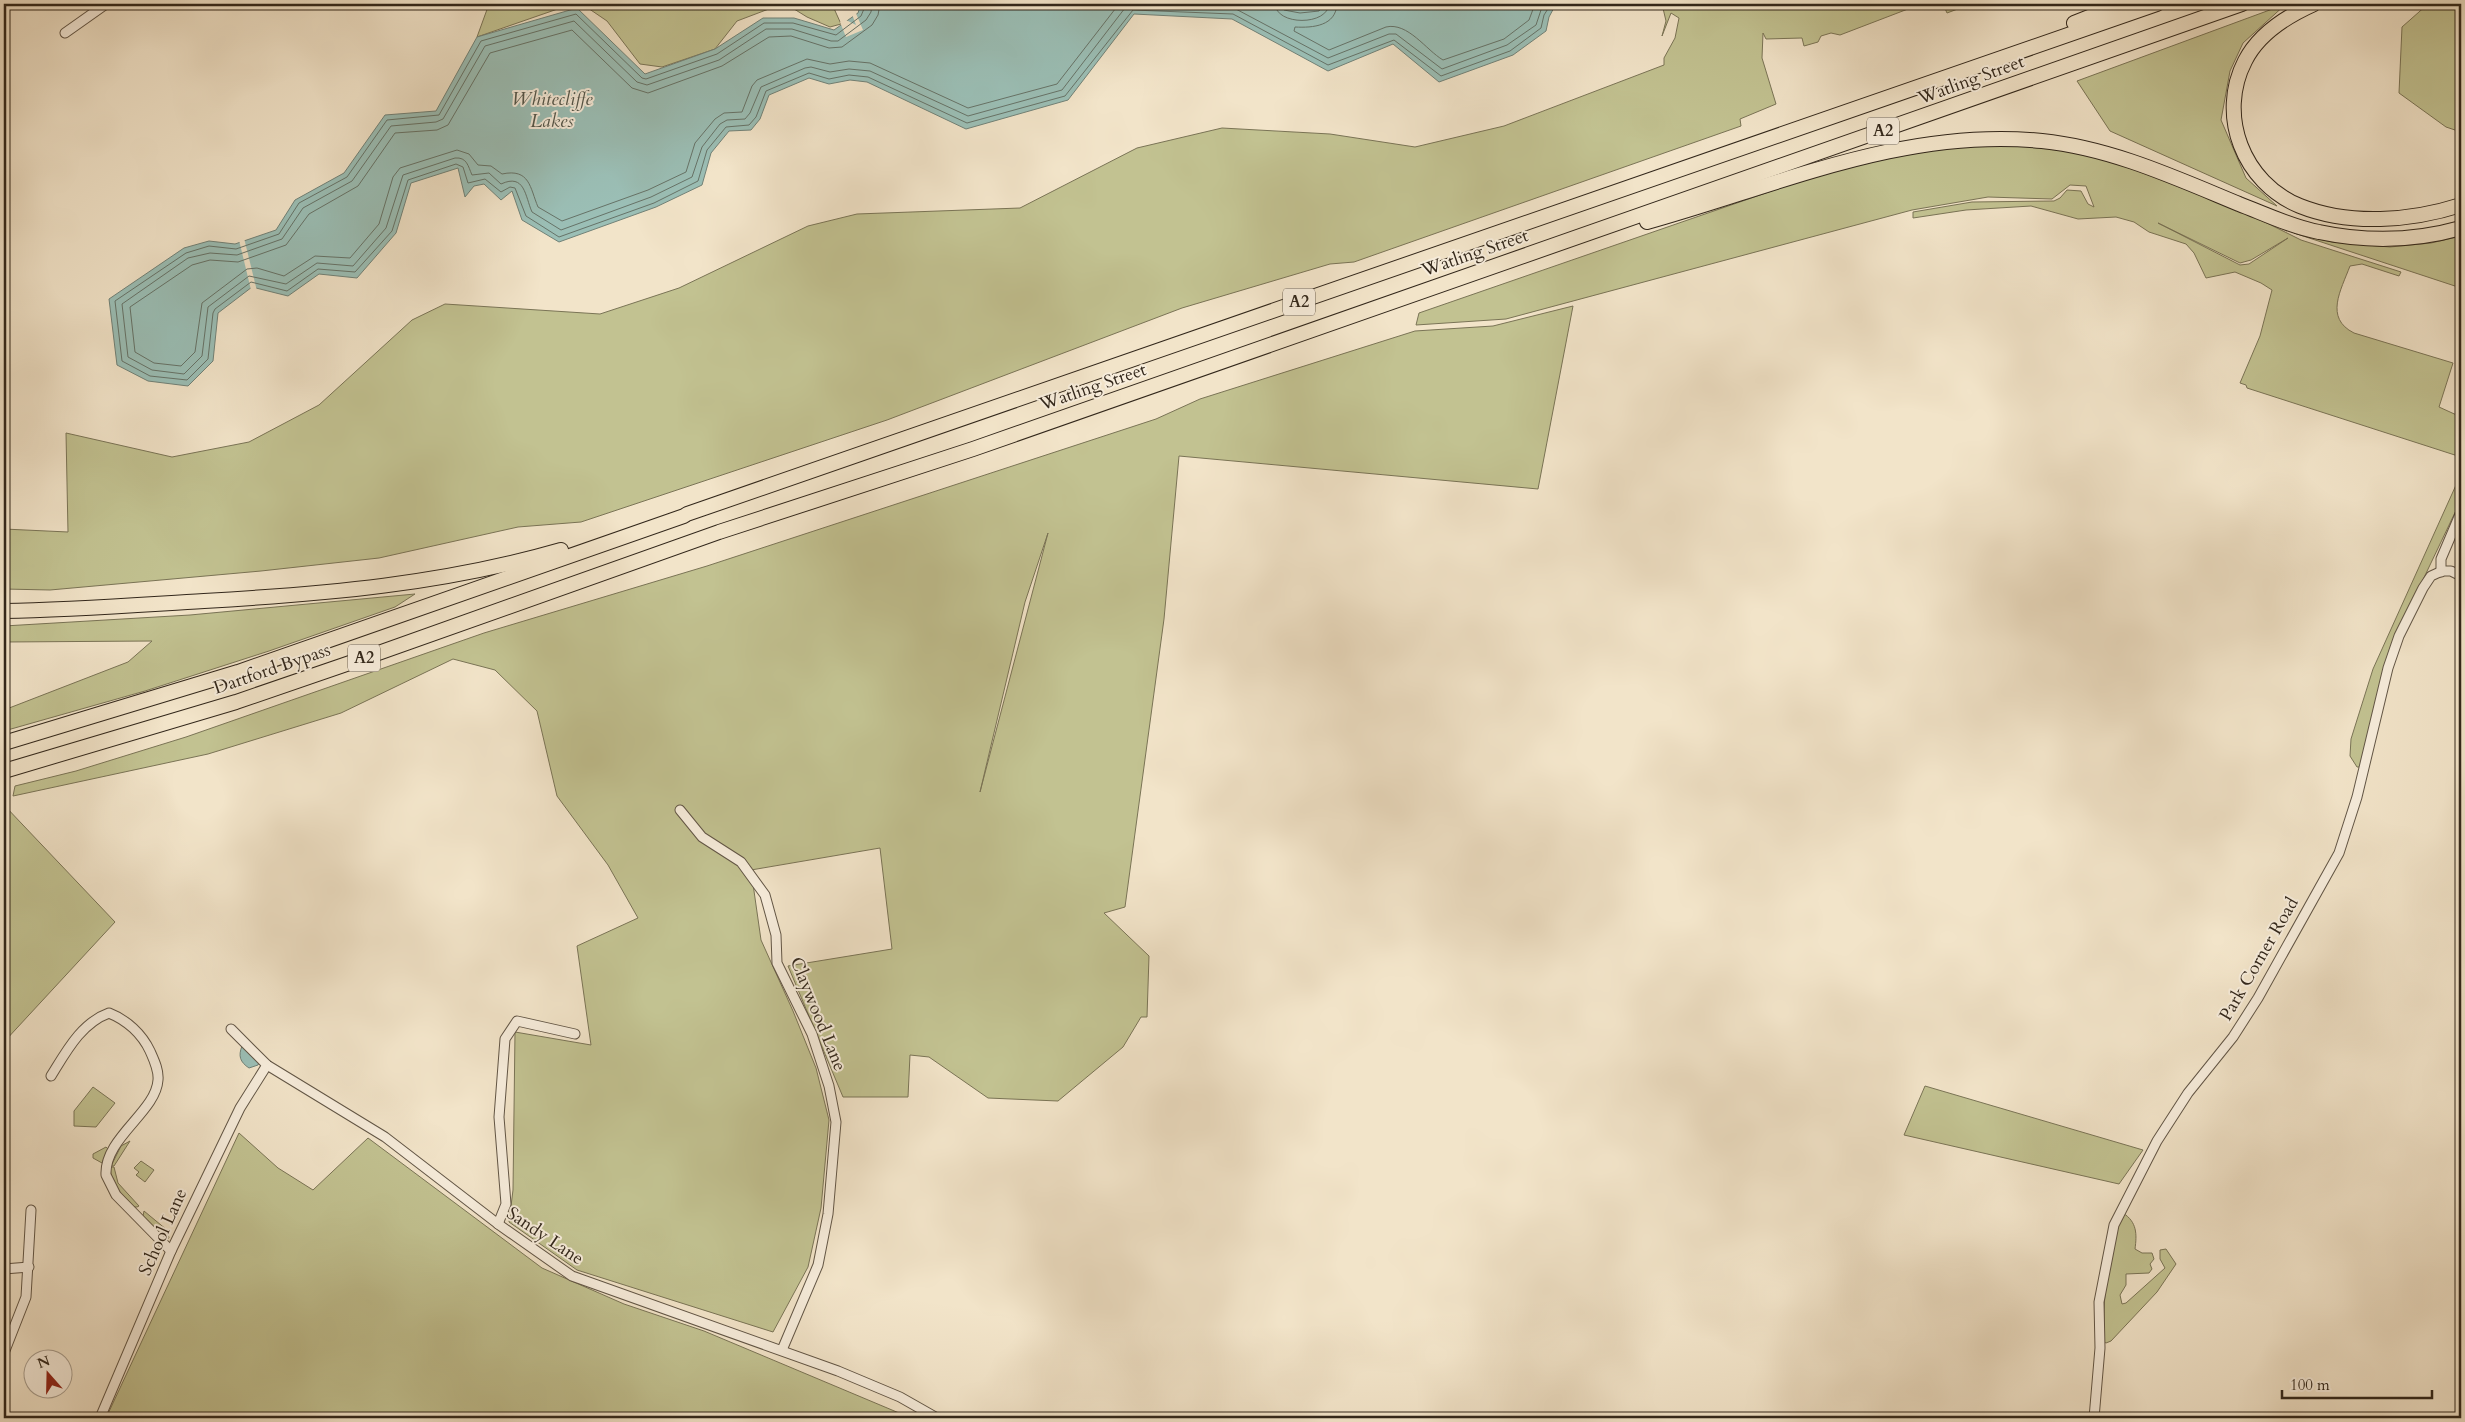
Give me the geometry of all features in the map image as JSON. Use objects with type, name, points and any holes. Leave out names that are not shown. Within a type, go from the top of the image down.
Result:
[{"type":"highway","points":[[1904,91],[2122,4]]},
{"type":"highway","name":"Watling Street","points":[[688,514],[2157,4]]},
{"type":"highway","name":"Watling Street","points":[[719,532],[973,449],[2242,4]]},
{"type":"highway","points":[[2314,4],[2274,26],[2259,40],[2245,60],[2236,83],[2233,106],[2234,128],[2250,166],[2262,180],[2281,196],[2300,206],[2344,217],[2397,218],[2424,215],[2461,205]]},
{"type":"highway","points":[[1523,256],[1699,208],[1856,158],[1920,144],[1984,138],[2044,141],[2099,152],[2317,232],[2348,237],[2410,238],[2461,228]]},
{"type":"highway","name":"A2","points":[[4,611],[276,597],[397,586],[446,578],[529,559],[688,514]]},
{"type":"highway","name":"Dartford Bypass","points":[[4,743],[238,672],[688,514]]},
{"type":"highway","name":"Dartford Bypass","points":[[4,771],[245,699],[719,532]]},
{"type":"street","points":[[65,33],[106,4]]},
{"type":"street","points":[[2461,512],[2441,559],[2440,572],[2451,570],[2461,576]]},
{"type":"street","name":"Park Corner Road","points":[[2094,1418],[2100,1348],[2099,1302],[2114,1225],[2157,1141],[2188,1093],[2233,1037],[2253,1006],[2339,853],[2358,797],[2379,702],[2392,655],[2399,636],[2423,588],[2431,576],[2440,572]]},
{"type":"street","name":"Claywood Lane","points":[[680,810],[702,837],[741,862],[765,895],[776,935],[777,963],[812,1034],[833,1104],[836,1122],[834,1170],[818,1265],[782,1350]]},
{"type":"street","points":[[51,1076],[73,1041],[102,1016],[109,1013],[118,1017],[146,1042],[158,1074],[157,1087],[111,1152],[106,1175],[110,1186],[119,1199],[170,1251]]},
{"type":"street","points":[[498,1224],[506,1204],[499,1117],[505,1039],[518,1021],[575,1034]]},
{"type":"street","name":"Sandy Lane","points":[[231,1029],[267,1065],[385,1137],[498,1224],[572,1276],[838,1370],[900,1397],[937,1418]]},
{"type":"street","name":"School Lane","points":[[100,1418],[170,1251],[240,1108],[267,1065]]},
{"type":"street","points":[[4,1353],[26,1297],[31,1210]]},
{"type":"street","points":[[4,1269],[29,1267]]},
{"type":"green space","points":[[489,4],[572,4],[477,37]]},
{"type":"green space","points":[[582,4],[782,4],[737,21],[715,49],[662,67],[640,64],[607,21]]},
{"type":"green space","points":[[786,4],[832,4],[841,24],[830,27],[807,17]]},
{"type":"green space","points":[[1280,4],[1325,4],[1299,8]]},
{"type":"green space","points":[[1662,4],[1921,4],[1840,35],[1831,33],[1821,36],[1818,42],[1804,46],[1802,38],[1766,39],[1763,33],[1762,58],[1776,104],[1740,119],[1741,126],[1354,262],[1330,264],[1182,308],[887,420],[581,522],[518,527],[379,558],[261,571],[50,590],[4,589],[4,529],[68,532],[66,433],[172,457],[249,442],[319,405],[412,320],[445,304],[600,314],[679,288],[808,226],[857,214],[1020,208],[1137,148],[1222,128],[1330,134],[1415,147],[1504,126],[1664,65],[1664,58],[1675,38],[1679,18],[1671,13],[1662,36],[1666,21]]},
{"type":"green space","points":[[1943,4],[1971,4],[1947,13]]},
{"type":"green space","points":[[2286,4],[2243,43],[2230,71],[2221,120],[2246,178],[2277,206],[2110,131],[2077,81]]},
{"type":"green space","points":[[2428,4],[2461,4],[2461,132],[2446,127],[2399,93],[2402,27]]},
{"type":"green space","points":[[1944,145],[2036,145],[2119,162],[2257,218],[2301,240],[2401,272],[2399,276],[2362,264],[2350,266],[2337,303],[2339,320],[2354,333],[2453,363],[2439,407],[2461,417],[2461,435],[2456,451],[2461,453],[2461,457],[2247,388],[2246,385],[2240,383],[2260,336],[2272,290],[2235,272],[2206,278],[2194,253],[2186,244],[2149,232],[2134,222],[2116,217],[2078,219],[2031,206],[1966,210],[1913,218],[1913,212],[1972,202],[2054,201],[2060,198],[2067,190],[2081,191],[2088,204],[2094,207],[2086,186],[2070,185],[2052,199],[1988,197],[1912,210],[1506,319],[1416,325],[1419,313],[1838,168]],"holes":[[[2158,223],[2240,263],[2251,260],[2288,238],[2249,264],[2240,265]]]},
{"type":"green space","points":[[2294,233],[2332,242],[2390,247],[2431,243],[2461,236],[2461,288]]},
{"type":"green space","points":[[1573,306],[1538,489],[1179,456],[1164,619],[1125,907],[1104,913],[1149,956],[1147,1017],[1141,1017],[1123,1047],[1058,1101],[988,1098],[929,1057],[910,1055],[908,1097],[843,1097],[788,966],[892,949],[880,848],[751,870],[761,940],[816,1068],[829,1120],[821,1208],[808,1267],[773,1332],[577,1270],[509,1222],[513,1190],[515,1032],[591,1045],[577,946],[638,918],[608,865],[557,796],[537,711],[495,670],[453,659],[341,713],[208,754],[13,796],[15,786],[76,771],[186,737],[484,633],[707,566],[1156,419],[1200,399],[1415,331],[1493,326]],"holes":[[[1048,533],[980,792],[1025,602]]]},
{"type":"green space","points":[[2461,474],[2461,500],[2409,609],[2386,664],[2360,767],[2357,767],[2350,756],[2351,739],[2373,669]]},
{"type":"green space","points":[[415,594],[395,607],[269,651],[145,691],[4,731],[4,710],[128,662],[152,641],[4,642],[4,626],[190,615]]},
{"type":"green space","points":[[4,805],[115,922],[4,1042]]},
{"type":"green space","points":[[1925,1086],[2143,1150],[2119,1184],[1904,1135]]},
{"type":"green space","points":[[93,1087],[115,1103],[96,1127],[74,1126],[74,1111]]},
{"type":"green space","points":[[239,1133],[278,1168],[313,1190],[368,1138],[542,1268],[624,1304],[704,1331],[911,1418],[106,1418]]},
{"type":"green space","points":[[130,1141],[114,1166],[111,1166],[121,1146]]},
{"type":"green space","points":[[106,1147],[108,1149],[102,1163],[93,1158],[93,1154]]},
{"type":"green space","points":[[141,1161],[154,1170],[145,1182],[136,1175],[139,1172],[134,1168]]},
{"type":"green space","points":[[110,1167],[114,1167],[118,1183],[139,1206],[134,1207],[118,1189],[112,1179]]},
{"type":"green space","points":[[144,1211],[167,1230],[169,1238],[166,1239],[143,1216]]},
{"type":"green space","points":[[2123,1213],[2131,1220],[2135,1229],[2135,1249],[2142,1253],[2152,1253],[2154,1259],[2150,1264],[2152,1269],[2149,1273],[2126,1274],[2126,1285],[2120,1295],[2122,1304],[2126,1303],[2165,1268],[2160,1259],[2160,1250],[2166,1249],[2176,1264],[2157,1292],[2111,1341],[2106,1343],[2104,1342],[2105,1293],[2109,1261]]},
{"type":"water","name":"Whitecliffe Lakes","points":[[861,4],[1280,4],[1299,8],[1325,4],[1556,4],[1549,17],[1546,31],[1513,55],[1439,82],[1393,44],[1328,71],[1232,19],[1134,14],[1068,100],[966,129],[867,82],[850,80],[829,84],[809,78],[769,95],[760,119],[751,130],[729,131],[711,153],[702,185],[656,207],[559,242],[522,220],[512,191],[501,200],[484,184],[474,186],[465,197],[458,168],[411,183],[396,233],[357,278],[319,274],[288,296],[252,287],[218,313],[213,361],[188,386],[148,381],[117,365],[109,299],[184,248],[209,241],[235,244],[276,230],[295,200],[344,173],[385,115],[436,111],[477,37],[577,8],[645,74],[715,49],[763,18],[794,18],[834,30],[858,13]]},
{"type":"water","points":[[242,1046],[260,1061],[258,1065],[249,1068],[244,1063],[240,1056]]},
{"type":"pier","points":[[855,11],[863,30],[846,37],[840,22],[844,19],[856,25],[852,14]]},
{"type":"pier","points":[[244,238],[257,291],[251,290],[239,240]]}]
